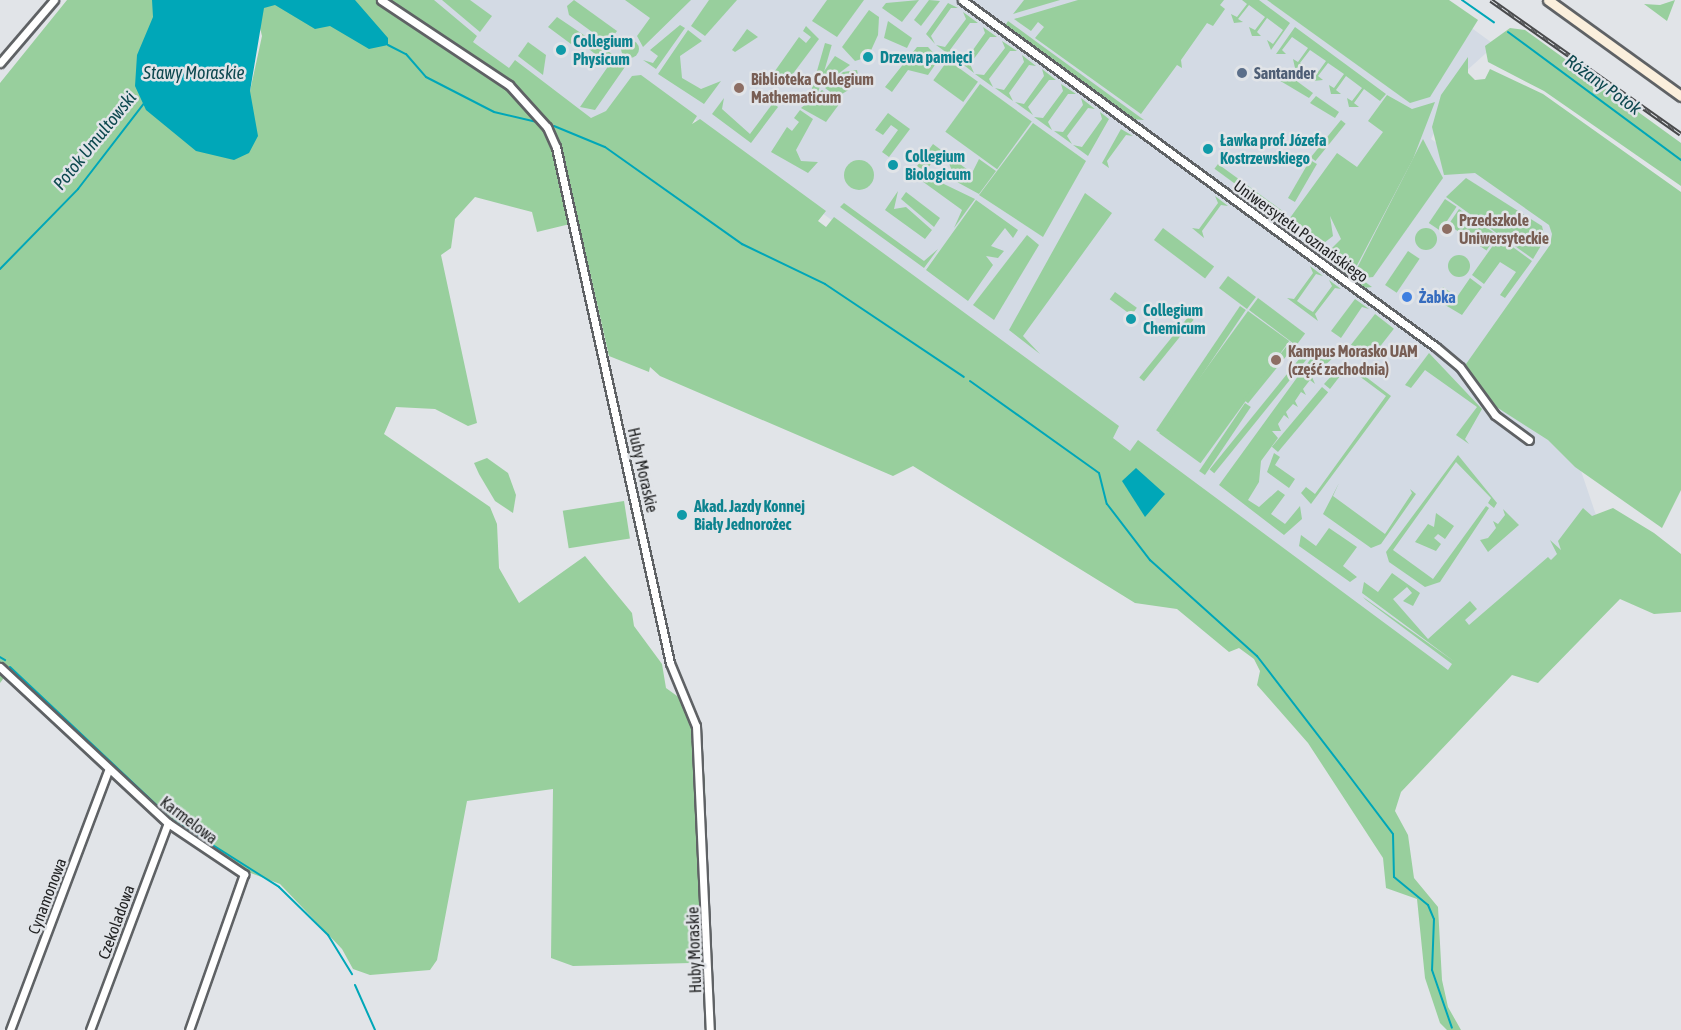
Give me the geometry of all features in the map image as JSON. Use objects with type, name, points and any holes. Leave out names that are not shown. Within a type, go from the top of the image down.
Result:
[{"type":"street","points":[[0,63],[54,0]]},
{"type":"street","name":"Huby Moraskie","points":[[381,0],[509,85],[547,127],[556,147],[668,653],[696,726],[710,1030]]},
{"type":"street","name":"Uniwersytetu Poznańskiego","points":[[962,0],[1436,347],[1460,367],[1470,385],[1495,415],[1529,440]]},
{"type":"street","points":[[1548,0],[1681,96]]},
{"type":"street","name":"Karmelowa","points":[[1,668],[108,771],[168,823],[244,874],[189,1030]]},
{"type":"street","name":"Cynamonowa","points":[[10,1030],[108,771]]},
{"type":"street","name":"Czekoladowa","points":[[90,1030],[168,823]]},
{"type":"shaded area","name":"Kampus Morasko UAM (część zachodnia)","points":[[400,0],[1433,0],[1495,45],[1464,73],[1431,139],[1603,259],[1577,459],[1598,521],[1393,733],[966,319],[639,78],[600,128]]},
{"type":"green space","points":[[67,0],[212,0],[250,91],[262,36],[253,0],[434,0],[477,36],[473,42],[509,68],[515,60],[591,118],[606,111],[632,76],[641,75],[697,116],[692,124],[700,119],[826,211],[818,221],[826,227],[834,217],[1119,426],[1113,438],[1130,451],[1138,440],[1448,670],[1452,664],[1363,597],[1455,662],[1362,593],[1364,582],[1378,592],[1392,573],[1420,593],[1413,606],[1403,601],[1412,593],[1407,587],[1393,599],[1428,639],[1470,601],[1477,609],[1465,620],[1469,625],[1548,557],[1551,560],[1557,554],[1550,540],[1561,550],[1558,541],[1583,508],[1592,516],[1613,508],[1654,533],[1681,554],[1681,612],[1654,614],[1620,599],[1538,683],[1512,675],[1401,792],[1395,811],[1408,835],[1414,878],[1438,907],[1442,980],[1448,1007],[1461,1030],[1447,1030],[1440,1023],[1425,978],[1417,899],[1386,888],[1383,858],[1308,743],[1257,685],[1260,671],[1254,659],[1239,648],[1229,652],[1177,609],[1135,603],[913,466],[893,476],[660,376],[650,367],[649,372],[609,356],[576,211],[568,209],[570,224],[537,232],[532,212],[475,197],[455,219],[451,248],[441,255],[477,423],[468,426],[435,409],[396,407],[384,434],[490,507],[497,524],[499,568],[519,603],[585,556],[632,613],[634,626],[662,664],[666,688],[684,701],[693,718],[691,740],[701,753],[705,780],[707,950],[691,963],[573,966],[551,958],[553,789],[467,801],[437,960],[430,970],[370,975],[353,969],[342,949],[280,884],[237,868],[189,834],[9,671],[0,683],[0,83]]},
{"type":"green space","points":[[442,0],[470,0],[492,16],[480,32]]},
{"type":"green space","points":[[574,0],[617,31],[611,39],[603,40],[569,15],[567,6]]},
{"type":"green space","points":[[625,0],[691,0],[643,47],[637,36],[650,18]]},
{"type":"green space","points":[[709,0],[737,0],[705,36],[691,26]]},
{"type":"green space","points":[[827,0],[864,0],[837,37],[812,21]]},
{"type":"green space","points":[[919,0],[902,22],[882,8],[886,3]]},
{"type":"green space","points":[[929,0],[940,1],[921,26],[914,20]]},
{"type":"green space","points":[[1024,0],[1060,0],[1013,14]]},
{"type":"green space","points":[[1078,0],[1224,0],[1220,5],[1225,9],[1213,26],[1207,23],[1181,60],[1182,68],[1177,65],[1141,114],[1035,38],[1044,27],[1038,22],[1031,31],[1014,19]]},
{"type":"green space","points":[[1242,0],[1259,0],[1290,23],[1271,50],[1267,40],[1273,44],[1283,30],[1267,18],[1257,32],[1261,36],[1252,36],[1249,27],[1255,30],[1265,17],[1249,5],[1238,19],[1243,22],[1234,23],[1231,14],[1237,17],[1247,4]]},
{"type":"green space","points":[[1267,0],[1449,0],[1478,20],[1430,97],[1410,103]]},
{"type":"green space","points":[[1675,0],[1667,21],[1644,4],[1660,5]]},
{"type":"green space","points":[[948,3],[958,8],[951,8],[931,36],[935,44],[926,34]]},
{"type":"green space","points":[[869,10],[879,17],[878,35],[868,57],[855,61],[842,47]]},
{"type":"green space","points":[[963,12],[978,23],[970,23],[950,50],[954,58],[936,45],[945,47],[966,19]]},
{"type":"green space","points":[[557,17],[627,64],[595,110],[580,107],[609,65],[575,38],[571,44],[548,27]]},
{"type":"green space","points":[[888,21],[912,38],[907,48],[884,38]]},
{"type":"green space","points":[[1008,21],[1144,120],[1131,119],[1005,26]]},
{"type":"green space","points":[[680,25],[685,28],[656,69],[643,60],[653,63],[658,56],[650,50]]},
{"type":"green space","points":[[806,26],[819,39],[789,79],[777,73],[770,78],[799,37],[806,43],[811,37],[803,31]]},
{"type":"green space","points":[[983,27],[997,37],[990,37],[970,64],[974,73],[956,59],[965,61],[985,33]]},
{"type":"green space","points":[[1295,27],[1386,94],[1380,101],[1364,89],[1354,103],[1359,107],[1349,107],[1347,98],[1352,101],[1362,88],[1346,76],[1336,90],[1341,94],[1331,94],[1329,85],[1334,88],[1344,74],[1328,63],[1318,76],[1323,80],[1313,81],[1311,72],[1316,75],[1326,61],[1310,50],[1300,63],[1305,67],[1295,68],[1293,59],[1298,62],[1308,48],[1292,37],[1282,50],[1286,54],[1276,54]]},
{"type":"green space","points":[[1510,28],[1525,30],[1681,143],[1681,186],[1544,91],[1488,62],[1485,46]]},
{"type":"green space","points":[[747,29],[758,37],[735,52],[732,50]]},
{"type":"green space","points":[[688,30],[702,41],[680,56],[682,78],[701,89],[721,81],[704,104],[658,74]]},
{"type":"green space","points":[[626,40],[634,40],[639,45],[637,56],[626,58],[621,53],[621,45]]},
{"type":"green space","points":[[1002,41],[1017,51],[1010,51],[989,79],[993,87],[975,74],[984,75],[1005,48]]},
{"type":"green space","points":[[528,42],[546,55],[543,75],[518,56]]},
{"type":"green space","points":[[825,43],[832,45],[817,95],[811,93]]},
{"type":"green space","points":[[917,47],[928,47],[939,59],[928,75],[908,70],[892,92],[885,87]]},
{"type":"green space","points":[[1022,55],[1036,66],[1029,65],[1009,93],[1013,101],[995,88],[1004,90],[1024,62]]},
{"type":"green space","points":[[835,56],[850,65],[822,86],[817,81]]},
{"type":"green space","points":[[1468,57],[1468,73],[1475,80],[1485,79],[1490,69],[1543,94],[1681,192],[1681,490],[1662,528],[1575,467],[1548,440],[1487,401],[1467,371],[1466,364],[1550,245],[1552,234],[1549,225],[1475,173],[1444,175],[1432,127],[1441,95]]},
{"type":"green space","points":[[948,60],[978,82],[963,102],[933,80]]},
{"type":"green space","points":[[1042,69],[1056,80],[1049,80],[1028,107],[1033,115],[1015,102],[1024,104],[1044,76]]},
{"type":"green space","points":[[857,70],[860,83],[837,97],[825,88],[843,72]]},
{"type":"green space","points":[[1283,71],[1313,93],[1309,98],[1277,79]]},
{"type":"green space","points":[[980,84],[1032,122],[997,169],[945,132]]},
{"type":"green space","points":[[1061,84],[1076,94],[1068,94],[1048,122],[1052,130],[1034,117],[1043,118],[1063,91]]},
{"type":"green space","points":[[822,90],[840,103],[826,122],[801,108]]},
{"type":"green space","points":[[1387,95],[1412,109],[1435,102],[1413,159],[1354,271],[1328,252],[1341,239],[1330,216],[1333,236],[1320,246],[1287,222],[1337,153],[1357,167],[1383,132],[1368,121]]},
{"type":"green space","points":[[1316,96],[1339,112],[1335,118],[1310,103]]},
{"type":"green space","points":[[724,98],[722,109],[750,134],[773,103],[778,107],[751,143],[712,114]]},
{"type":"green space","points":[[1081,98],[1095,109],[1088,108],[1067,136],[1072,144],[1054,131],[1063,132],[1083,105]]},
{"type":"green space","points":[[800,110],[813,119],[796,150],[801,161],[818,162],[808,173],[771,152],[787,127],[792,131],[799,122],[794,118]]},
{"type":"green space","points":[[1100,112],[1109,119],[1088,156],[1073,145],[1082,147],[1102,119]]},
{"type":"green space","points":[[888,113],[910,129],[889,157],[882,152],[898,130],[891,125],[883,135],[875,130]]},
{"type":"green space","points":[[1341,120],[1346,124],[1315,161],[1311,157]]},
{"type":"green space","points":[[1033,123],[1086,161],[1043,237],[979,195]]},
{"type":"green space","points":[[1121,129],[1133,136],[1126,135],[1107,161],[1109,168],[1102,163]]},
{"type":"green space","points":[[1423,139],[1443,178],[1373,277],[1364,278],[1355,272]]},
{"type":"green space","points":[[933,144],[972,173],[979,159],[996,171],[979,194],[957,182],[947,159],[933,161],[925,172],[917,166]]},
{"type":"green space","points":[[859,160],[870,164],[874,175],[870,186],[859,190],[848,186],[844,175],[848,164]]},
{"type":"green space","points":[[1310,160],[1317,164],[1295,202],[1288,198]]},
{"type":"green space","points":[[1218,164],[1282,210],[1278,215],[1214,169]]},
{"type":"green space","points":[[919,172],[975,199],[954,228],[962,210],[915,176]]},
{"type":"green space","points":[[1466,178],[1542,226],[1545,239],[1533,259],[1446,197]]},
{"type":"green space","points":[[1238,189],[1277,218],[1269,220],[1235,194]]},
{"type":"green space","points":[[898,191],[894,209],[906,207],[932,230],[925,239],[885,210]]},
{"type":"green space","points":[[906,192],[940,218],[934,227],[901,199]]},
{"type":"green space","points":[[1085,193],[1112,213],[1023,336],[1040,354],[1009,330]]},
{"type":"green space","points":[[1215,196],[1228,206],[1221,205],[1202,231],[1204,238],[1192,228],[1199,229],[1218,203]]},
{"type":"green space","points":[[1445,199],[1457,207],[1440,231],[1429,223]]},
{"type":"green space","points":[[976,200],[1018,230],[1013,238],[1005,228],[991,246],[1004,251],[998,258],[986,256],[993,265],[968,301],[926,270]]},
{"type":"green space","points":[[844,203],[924,261],[938,249],[924,268],[840,207]]},
{"type":"green space","points":[[1459,209],[1497,235],[1487,250],[1448,225]]},
{"type":"green space","points":[[1163,228],[1214,267],[1205,278],[1154,240]]},
{"type":"green space","points":[[1426,228],[1434,231],[1437,239],[1434,247],[1426,250],[1418,247],[1415,239],[1418,231]]},
{"type":"green space","points":[[1027,235],[1039,245],[994,320],[973,305]]},
{"type":"green space","points":[[1499,237],[1532,261],[1505,298],[1500,295],[1516,272],[1500,262],[1484,284],[1472,275]]},
{"type":"green space","points":[[1408,251],[1420,259],[1397,293],[1385,285]]},
{"type":"green space","points":[[1459,255],[1467,258],[1470,266],[1467,274],[1459,277],[1451,274],[1448,266],[1451,258]]},
{"type":"green space","points":[[1337,261],[1372,287],[1363,288],[1333,266]]},
{"type":"green space","points":[[1310,266],[1323,276],[1316,274],[1297,301],[1313,312],[1332,286],[1329,280],[1341,289],[1335,288],[1315,314],[1318,321],[1287,298],[1294,299],[1313,273]]},
{"type":"green space","points":[[1228,276],[1256,297],[1247,309],[1219,288]]},
{"type":"green space","points":[[1470,278],[1482,287],[1462,315],[1435,299],[1443,287],[1457,297]]},
{"type":"green space","points":[[1115,292],[1137,308],[1132,315],[1110,299]]},
{"type":"green space","points":[[1258,298],[1305,334],[1296,345],[1249,310]]},
{"type":"green space","points":[[1355,299],[1369,309],[1362,307],[1341,338],[1331,331]]},
{"type":"green space","points":[[1240,306],[1246,310],[1162,434],[1156,430]]},
{"type":"green space","points":[[1248,311],[1289,341],[1201,463],[1159,433]]},
{"type":"green space","points":[[1375,314],[1394,329],[1370,360],[1351,345]]},
{"type":"green space","points":[[1189,316],[1194,320],[1144,381],[1139,377]]},
{"type":"green space","points":[[1290,342],[1295,346],[1248,403],[1243,400]]},
{"type":"green space","points":[[1320,346],[1332,350],[1334,357],[1312,377],[1315,384],[1310,380],[1303,389],[1306,395],[1301,392],[1295,401],[1298,407],[1293,404],[1286,412],[1289,419],[1284,415],[1278,424],[1281,431],[1272,431],[1278,438],[1261,461],[1259,482],[1248,500],[1259,507],[1278,490],[1285,495],[1271,514],[1285,524],[1300,506],[1302,519],[1284,535],[1219,485]]},
{"type":"green space","points":[[1304,353],[1309,357],[1214,473],[1210,470]]},
{"type":"green space","points":[[1429,353],[1482,409],[1465,439],[1469,444],[1456,435],[1477,407],[1425,370],[1411,388],[1405,385]]},
{"type":"green space","points":[[1345,361],[1391,396],[1311,504],[1301,493],[1306,487],[1315,494],[1386,396],[1347,367],[1330,389],[1324,384]]},
{"type":"green space","points":[[1322,387],[1328,392],[1278,452],[1272,447]]},
{"type":"green space","points":[[1245,403],[1251,407],[1205,475],[1199,471]]},
{"type":"green space","points":[[1274,453],[1280,457],[1275,465],[1295,479],[1289,488],[1267,472]]},
{"type":"green space","points":[[1458,455],[1497,503],[1494,508],[1488,503],[1491,498],[1456,462],[1393,550],[1433,579],[1486,506],[1489,508],[1440,582],[1425,587],[1389,562],[1386,552]]},
{"type":"green space","points":[[487,458],[508,473],[516,495],[513,513],[495,501],[479,474],[474,463]]},
{"type":"green space","points":[[1339,483],[1333,496],[1385,534],[1412,493],[1410,489],[1416,494],[1381,544],[1371,548],[1323,514]]},
{"type":"green space","points":[[624,501],[630,539],[569,548],[563,511]]},
{"type":"green space","points":[[1503,509],[1519,525],[1488,552],[1480,540],[1488,538],[1496,528],[1493,521],[1498,524],[1505,515]]},
{"type":"green space","points":[[1436,513],[1454,526],[1445,539],[1438,534],[1434,538],[1441,544],[1436,551],[1415,542],[1428,524],[1434,527]]},
{"type":"green space","points":[[1329,528],[1357,547],[1343,566],[1357,577],[1350,582],[1299,546],[1301,535],[1316,546]]},
{"type":"water","name":"Stawy Moraskie","points":[[152,0],[355,0],[388,38],[388,45],[369,49],[330,26],[315,29],[275,5],[264,8],[250,91],[258,136],[249,153],[234,160],[196,151],[146,110],[135,86],[137,55],[153,17]]},
{"type":"water","points":[[1136,468],[1165,494],[1145,517],[1122,481]]},
{"type":"waterway","name":"Różany Potok","points":[[1462,0],[1494,22]]},
{"type":"waterway","name":"Różany Potok","points":[[1508,32],[1681,160]]},
{"type":"waterway","points":[[388,45],[406,54],[426,77],[494,112],[537,122]]},
{"type":"waterway","name":"Potok Umultowski","points":[[0,269],[78,189],[145,102]]},
{"type":"waterway","points":[[554,126],[605,147],[742,244],[825,284],[964,377]]},
{"type":"waterway","points":[[970,381],[1099,473],[1107,504],[1150,560],[1257,656],[1393,834],[1394,877],[1428,905],[1434,919],[1432,970],[1452,1028]]},
{"type":"waterway","points":[[0,657],[5,660]]},
{"type":"waterway","points":[[10,667],[170,818],[279,887],[328,935],[352,974]]},
{"type":"waterway","points":[[355,985],[375,1030]]},
{"type":"railway","points":[[1491,0],[1681,134]]},
{"type":"place","name":"Collegium Physicum","points":[[561,50]]},
{"type":"place","name":"Drzewa pamięci","points":[[868,57]]},
{"type":"place","name":"Santander","points":[[1242,73]]},
{"type":"place","name":"Biblioteka Collegium Mathematicum","points":[[739,88]]},
{"type":"place","name":"Ławka prof. Józefa Kostrzewskiego","points":[[1208,149]]},
{"type":"place","name":"Collegium Biologicum","points":[[893,165]]},
{"type":"place","name":"Przedszkole Uniwersyteckie","points":[[1447,229]]},
{"type":"place","name":"Żabka","points":[[1407,297]]},
{"type":"place","name":"Collegium Chemicum","points":[[1131,319]]},
{"type":"place","name":"Kampus Morasko UAM (część zachodnia)","points":[[1276,360]]},
{"type":"place","name":"Akad. Jazdy Konnej Biały Jednorożec","points":[[682,515]]}]
